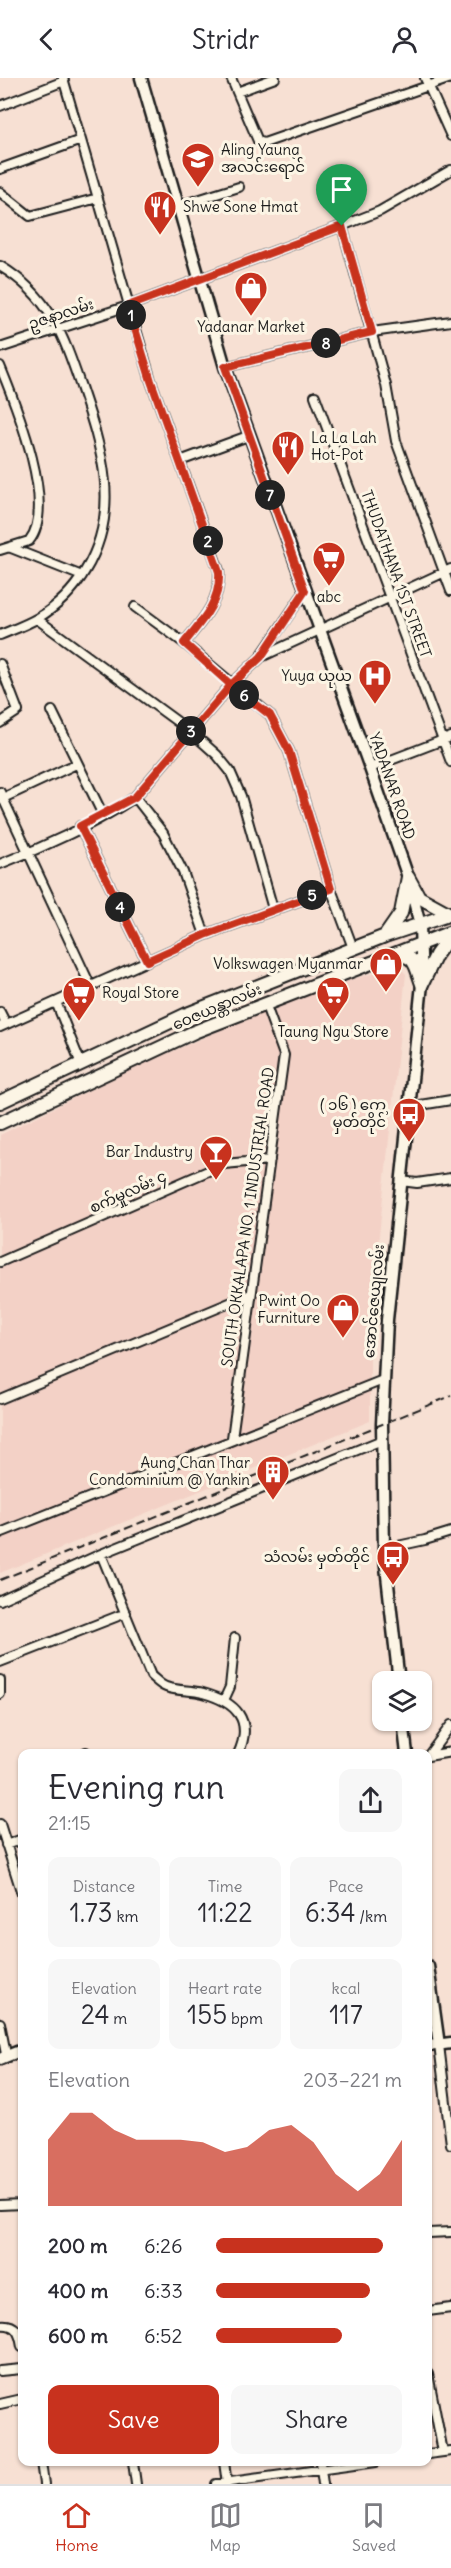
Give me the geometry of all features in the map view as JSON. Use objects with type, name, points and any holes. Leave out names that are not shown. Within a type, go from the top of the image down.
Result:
[{"type":"main road","name":"YADANAR ROAD","points":[[141,78],[225,367],[248,436],[370,768],[408,878],[420,925]]},
{"type":"main road","points":[[408,878],[419,897],[451,914]]},
{"type":"main road","points":[[385,936],[401,913],[408,878]]},
{"type":"main road","name":"ဝေဇယန္တာလမ်း","points":[[0,1102],[187,1014],[353,948],[451,914]]},
{"type":"main road","name":"အောင်ဇေယျလမ်း","points":[[398,1671],[384,1548],[383,1380],[408,1107],[423,984],[420,925]]},
{"type":"main road","points":[[423,984],[436,955],[451,933]]},
{"type":"main road","name":"ဝေဇယန္တာလမ်း","points":[[0,1123],[194,1032],[385,956],[451,933]]},
{"type":"main road","points":[[385,956],[406,954],[411,958],[423,984]]},
{"type":"main road","points":[[187,1014],[194,1032]]},
{"type":"main road","points":[[404,1731],[406,1749]]},
{"type":"main road","points":[[432,2029],[433,2045],[451,2043]]},
{"type":"main road","points":[[3,2056],[18,2051]]},
{"type":"street","points":[[231,78],[258,141],[264,143],[427,82],[451,78]]},
{"type":"street","points":[[237,92],[275,78]]},
{"type":"street","points":[[0,106],[64,80],[128,306],[219,572],[220,588],[206,615],[184,643]]},
{"type":"street","points":[[427,82],[451,136]]},
{"type":"street","points":[[0,169],[81,140]]},
{"type":"street","name":"ဥဇနာလမ်း","points":[[0,348],[128,306],[342,226],[380,211],[451,170]]},
{"type":"street","points":[[178,206],[239,187]]},
{"type":"street","points":[[0,192],[30,216],[98,198]]},
{"type":"street","points":[[342,226],[386,385],[396,441],[447,571],[451,591]]},
{"type":"street","points":[[0,266],[27,284],[52,314],[90,414],[105,474],[105,521],[93,559],[82,576],[65,598],[37,619],[0,635]]},
{"type":"street","points":[[225,367],[372,332],[451,321]]},
{"type":"street","points":[[0,366],[30,454],[40,507],[32,538],[24,544],[0,550]]},
{"type":"street","name":"THUDATHANA 1ST STREET","points":[[315,396],[391,599],[447,739],[451,762]]},
{"type":"street","points":[[180,461],[248,436]]},
{"type":"street","points":[[11,548],[82,576]]},
{"type":"street","points":[[261,657],[391,599],[447,571]]},
{"type":"street","points":[[0,864],[28,853],[135,797],[231,685],[261,657],[305,591]]},
{"type":"street","points":[[135,607],[184,643],[231,685],[270,715],[289,751],[331,889],[353,948]]},
{"type":"street","points":[[37,619],[190,732],[217,755],[230,771],[241,796],[273,909]]},
{"type":"street","points":[[0,664],[18,711],[0,723]]},
{"type":"street","points":[[52,711],[103,815]]},
{"type":"street","points":[[370,768],[447,739]]},
{"type":"street","points":[[76,764],[1,795],[91,987]]},
{"type":"street","points":[[135,797],[164,833],[183,872],[205,935]]},
{"type":"street","points":[[80,826],[147,961]]},
{"type":"street","points":[[0,1012],[3,1026],[205,935],[331,889]]},
{"type":"street","points":[[56,1002],[81,1064]]},
{"type":"street","name":"SOUTH OKKALAPA NO. 1 INDUSTRIAL ROAD","points":[[232,1438],[284,1055],[265,1003]]},
{"type":"street","points":[[408,1107],[451,1100]]},
{"type":"street","name":"စက်မှုလမ်း ၄","points":[[0,1262],[224,1164],[270,1160]]},
{"type":"street","points":[[401,1181],[417,1183],[451,1178]]},
{"type":"street","points":[[0,1399],[251,1294]]},
{"type":"street","points":[[0,1533],[232,1438],[383,1380]]},
{"type":"street","points":[[0,1600],[101,1554],[382,1440]]},
{"type":"street","points":[[384,1548],[426,1540],[451,1532]]},
{"type":"street","points":[[101,1554],[151,1676],[166,1688],[203,1693],[224,1700],[243,1719],[245,1726],[239,1749]]},
{"type":"street","points":[[0,1662],[126,1613]]},
{"type":"street","points":[[224,1700],[230,1687],[235,1638]]},
{"type":"street","points":[[0,1680],[0,1694]]},
{"type":"street","points":[[432,1751],[451,1725]]},
{"type":"street","points":[[432,1755],[451,1752]]},
{"type":"street","points":[[0,1828],[18,1882]]},
{"type":"street","points":[[6,1845],[18,1840]]},
{"type":"street","points":[[0,2023],[3,2056]]},
{"type":"street","points":[[433,2045],[451,2144]]},
{"type":"street","points":[[0,2205],[18,2204]]},
{"type":"street","points":[[432,2233],[451,2232]]},
{"type":"street","points":[[432,2310],[451,2308]]},
{"type":"street","points":[[0,2325],[7,2324],[18,2331]]},
{"type":"street","points":[[0,2371],[18,2369]]},
{"type":"street","points":[[432,2390],[447,2451],[432,2453]]},
{"type":"street","points":[[0,2404],[18,2400]]},
{"type":"street","points":[[41,2466],[44,2484]]},
{"type":"street","points":[[134,2466],[136,2484]]},
{"type":"street","points":[[225,2466],[227,2483]]},
{"type":"street","points":[[216,2484],[321,2466],[323,2484]]},
{"type":"shaded area","points":[[398,966],[406,974],[370,1323],[370,1421],[0,1573],[0,1135],[130,1070],[260,1013],[330,986]]},
{"type":"railway","points":[[0,1580],[451,1396]]},
{"type":"place","name":"Aling Yaung အလင်းရောင်","points":[[198,188]]},
{"type":"place","name":"Shwe Sone Hmat","points":[[160,236]]},
{"type":"place","name":"Yadanar Market","points":[[251,317]]},
{"type":"place","name":"La La Lah Hot-Pot","points":[[288,476]]},
{"type":"place","name":"abc","points":[[329,587]]},
{"type":"place","name":"Yuya ယုယ","points":[[375,705]]},
{"type":"place","name":"Volkswagen Myanmar","points":[[386,993]]},
{"type":"place","name":"Royal Store","points":[[79,1022]]},
{"type":"place","name":"Taung Ngu Store","points":[[333,1022]]},
{"type":"place","name":"( ၁၆ ) ကွေ့ မှတ်တိုင်","points":[[409,1143]]},
{"type":"place","name":"Bar Industry","points":[[216,1181]]},
{"type":"place","name":"Pwint Oo Furniture","points":[[343,1339]]},
{"type":"place","name":"Aung Chan Thar Condominium @ Yankin","points":[[273,1501]]},
{"type":"place","name":"သံလမ်း မှတ်တိုင်","points":[[393,1586]]},
{"type":"route","points":[[342,226],[128,306],[151,381],[219,572],[220,588],[215,601],[202,622],[184,643],[231,685],[135,797],[119,808],[80,826],[147,961],[205,935],[331,889],[289,751],[270,715],[231,685],[261,657],[305,591],[225,367],[372,332],[342,226]]}]
